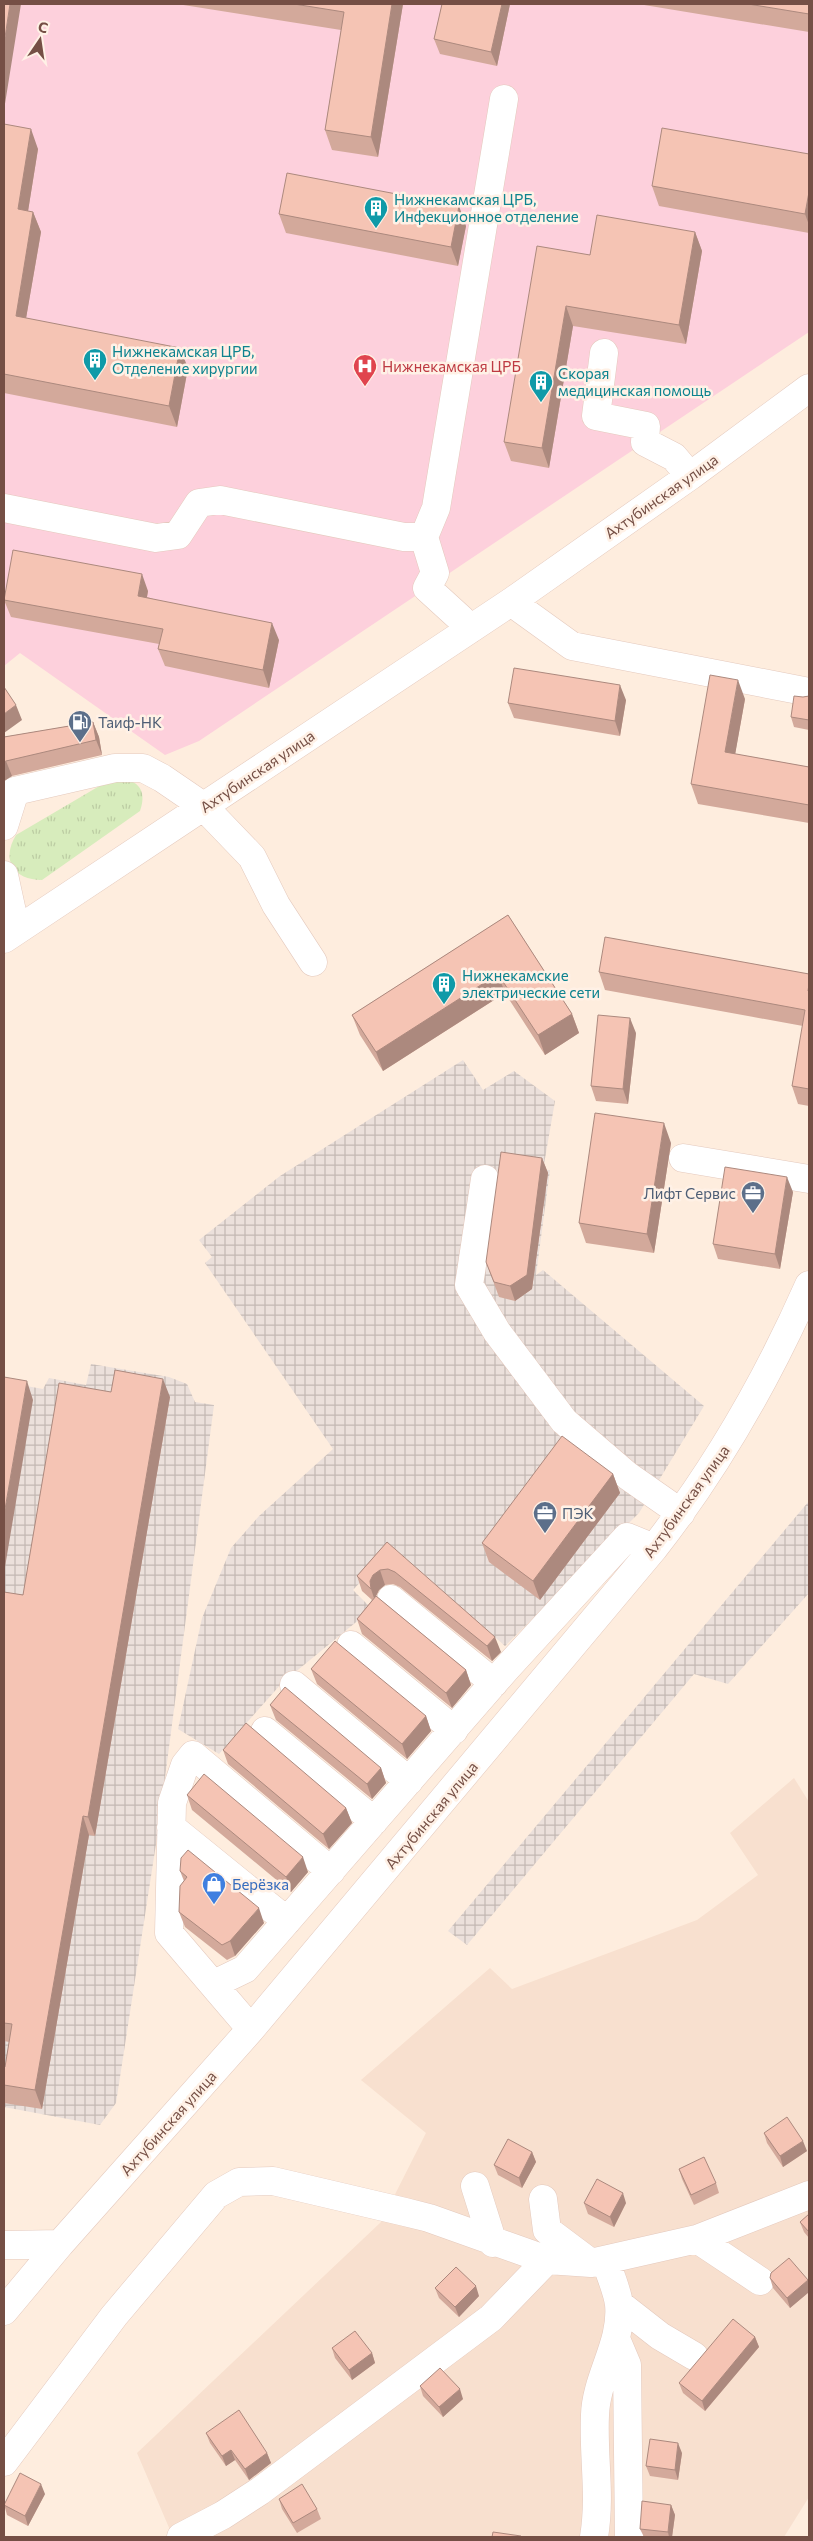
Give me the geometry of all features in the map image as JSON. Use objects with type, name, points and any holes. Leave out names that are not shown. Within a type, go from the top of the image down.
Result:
[{"type":"street","points":[[468,630],[461,619],[428,588],[435,573],[424,537],[436,508],[504,99]]},
{"type":"street","points":[[604,353],[596,416],[646,426],[645,442],[674,458],[690,476]]},
{"type":"street","name":"Ахтубинская улица","points":[[10,935],[511,602],[690,476],[809,388]]},
{"type":"street","points":[[4,508],[156,538],[178,535],[199,503],[220,500],[404,537],[424,537]]},
{"type":"street","points":[[511,602],[572,646],[809,692]]},
{"type":"street","points":[[4,826],[15,791],[115,768],[143,768],[204,806],[252,857],[276,905],[313,962]]},
{"type":"street","points":[[4,875],[10,935]]},
{"type":"street","points":[[683,1158],[809,1179]]},
{"type":"street","points":[[485,1179],[470,1285],[474,1293],[497,1332],[564,1421],[628,1476],[681,1513]]},
{"type":"street","name":"Ахтубинская улица","points":[[4,2311],[60,2244],[251,2029],[654,1548],[681,1513],[736,1430],[785,1339],[809,1285]]},
{"type":"street","points":[[214,1984],[245,1969],[494,1683],[627,1537],[654,1548]]},
{"type":"street","points":[[391,1599],[494,1683]]},
{"type":"street","points":[[351,1645],[454,1730]]},
{"type":"street","points":[[294,1685],[409,1781]]},
{"type":"street","points":[[265,1731],[374,1821]]},
{"type":"street","points":[[251,2029],[169,1933],[172,1803],[185,1765],[193,1755],[331,1871]]},
{"type":"street","points":[[172,1827],[287,1921]]},
{"type":"street","points":[[4,2462],[114,2316],[216,2195],[239,2182],[273,2181],[429,2218],[493,2243],[547,2260],[598,2262],[697,2238],[809,2195]]},
{"type":"street","points":[[475,2186],[493,2243]]},
{"type":"street","points":[[543,2199],[547,2230],[598,2262],[619,2304],[660,2336],[694,2356]]},
{"type":"street","points":[[697,2238],[760,2281]]},
{"type":"street","points":[[4,2245],[60,2244]]},
{"type":"street","points":[[181,2537],[223,2515],[260,2491],[491,2318],[547,2260]]},
{"type":"street","points":[[594,2537],[597,2520],[598,2473],[595,2414],[604,2374],[616,2339],[619,2304]]},
{"type":"street","points":[[616,2339],[626,2366],[629,2537]]},
{"type":"shaded area","name":"Нижнекамская ЦРБ","points":[[4,4],[809,4],[809,332],[199,741],[165,755],[20,653],[4,666]]},
{"type":"shaded area","points":[[463,1060],[483,1090],[514,1071],[555,1101],[543,1170],[550,1170],[536,1275],[543,1270],[704,1406],[639,1513],[505,1646],[393,1547],[353,1590],[372,1609],[282,1683],[219,1754],[178,1729],[202,1618],[231,1548],[259,1516],[333,1449],[205,1263],[212,1257],[199,1240],[280,1176]]},
{"type":"shaded area","points":[[91,1364],[169,1377],[187,1384],[195,1402],[214,1405],[158,1831],[116,2103],[100,2125],[4,2107],[4,1382],[43,1389],[49,1378],[86,1385]]},
{"type":"shaded area","points":[[809,1501],[809,1593],[728,1684],[694,1674],[467,1945],[448,1931]]},
{"type":"shaded area","points":[[794,1778],[809,1802],[809,2497],[784,2537],[173,2537],[137,2453],[381,2222],[426,2133],[361,2080],[490,1968],[512,1989],[697,1920],[758,1875],[730,1833]]},
{"type":"green space","points":[[113,778],[128,780],[138,786],[142,796],[140,811],[42,880],[32,879],[17,872],[10,860],[12,844],[16,835]]},
{"type":"building","points":[[4,4],[10,4],[4,44]]},
{"type":"building","points":[[294,4],[392,4],[371,137],[325,130],[344,12]]},
{"type":"building","points":[[442,4],[502,4],[491,52],[434,39]]},
{"type":"building","points":[[748,4],[809,4],[809,14]]},
{"type":"building","points":[[4,124],[31,129],[18,209],[33,212],[16,316],[180,348],[169,406],[4,374]]},
{"type":"building","points":[[662,128],[809,154],[809,192],[805,214],[652,186]]},
{"type":"building","points":[[287,173],[459,206],[451,247],[279,214]]},
{"type":"building","name":"Скорая медицинская помощь","points":[[597,215],[695,232],[679,325],[566,306],[542,448],[504,442],[537,246],[590,255]]},
{"type":"building","points":[[13,550],[142,574],[138,596],[272,623],[263,670],[158,649],[163,629],[4,600]]},
{"type":"building","points":[[514,668],[620,685],[615,721],[508,703]]},
{"type":"building","points":[[710,675],[738,680],[725,752],[809,767],[809,805],[691,784]]},
{"type":"building","points":[[4,687],[16,705],[4,714]]},
{"type":"building","points":[[794,696],[809,696],[809,720],[791,717]]},
{"type":"building","points":[[93,722],[96,740],[4,762],[4,737]]},
{"type":"building","points":[[508,915],[572,1014],[538,1035],[498,974],[376,1052],[352,1015]]},
{"type":"building","points":[[605,937],[809,974],[809,1089],[792,1086],[805,1010],[599,972]]},
{"type":"building","points":[[598,1015],[630,1018],[623,1089],[591,1086]]},
{"type":"building","points":[[595,1113],[664,1123],[647,1234],[579,1223]]},
{"type":"building","points":[[501,1152],[542,1158],[527,1275],[510,1286],[494,1282],[486,1262]]},
{"type":"building","points":[[725,1167],[787,1177],[775,1254],[713,1244]]},
{"type":"building","points":[[115,1370],[163,1379],[88,1817],[83,1816],[35,2090],[4,2085],[4,2067],[12,2024],[4,2023],[4,1592],[23,1595],[59,1383],[111,1392]]},
{"type":"building","points":[[4,1377],[27,1381],[4,1515]]},
{"type":"building","points":[[562,1436],[613,1474],[533,1581],[482,1543]]},
{"type":"building","points":[[387,1542],[495,1637],[487,1646],[395,1572],[388,1569],[380,1570],[373,1575],[370,1581],[371,1589],[357,1576]]},
{"type":"building","points":[[376,1596],[466,1670],[446,1693],[357,1619]]},
{"type":"building","points":[[335,1641],[426,1716],[402,1744],[311,1669]]},
{"type":"building","points":[[285,1687],[381,1768],[367,1784],[270,1705]]},
{"type":"building","points":[[246,1723],[346,1808],[323,1834],[223,1750]]},
{"type":"building","points":[[204,1774],[303,1857],[286,1877],[187,1795]]},
{"type":"building","name":"Берёзка","points":[[188,1850],[259,1908],[230,1941],[222,1945],[179,1912],[180,1886],[187,1877],[180,1871],[181,1858]]},
{"type":"building","points":[[787,2117],[803,2141],[780,2156],[764,2133]]},
{"type":"building","points":[[508,2139],[532,2152],[519,2178],[494,2165]]},
{"type":"building","points":[[704,2157],[716,2183],[691,2195],[679,2169]]},
{"type":"building","points":[[597,2179],[623,2193],[610,2217],[584,2203]]},
{"type":"building","points":[[809,2214],[809,2232],[800,2222]]},
{"type":"building","points":[[789,2258],[808,2280],[787,2298],[770,2278],[771,2273]]},
{"type":"building","points":[[456,2267],[476,2286],[455,2307],[435,2288]]},
{"type":"building","points":[[733,2319],[755,2337],[702,2401],[679,2383]]},
{"type":"building","points":[[355,2331],[372,2353],[349,2370],[332,2348]]},
{"type":"building","points":[[440,2368],[460,2389],[439,2407],[420,2386]]},
{"type":"building","points":[[239,2410],[267,2453],[245,2469],[231,2450],[222,2456],[206,2433]]},
{"type":"building","points":[[650,2439],[678,2443],[675,2470],[646,2466]]},
{"type":"building","points":[[20,2473],[41,2484],[25,2516],[4,2505]]},
{"type":"building","points":[[302,2484],[317,2509],[293,2523],[279,2499]]},
{"type":"building","points":[[642,2501],[671,2505],[668,2532],[640,2529]]},
{"type":"building","points":[[493,2532],[521,2536],[521,2537],[492,2537]]},
{"type":"place","name":"Нижнекамская ЦРБ, Инфекционное отделение","points":[[376,229]]},
{"type":"place","name":"Нижнекамская ЦРБ, Отделение хирургии","points":[[95,381]]},
{"type":"place","name":"Нижнекамская ЦРБ","points":[[365,387]]},
{"type":"place","name":"Скорая медицинская помощь","points":[[541,403]]},
{"type":"place","name":"Таиф-НК","points":[[80,743]]},
{"type":"place","name":"Нижнекамские электрические сети","points":[[444,1005]]},
{"type":"place","name":"Лифт Сервис","points":[[753,1214]]},
{"type":"place","name":"ПЭК","points":[[545,1534]]},
{"type":"place","name":"Берёзка","points":[[214,1905]]}]
